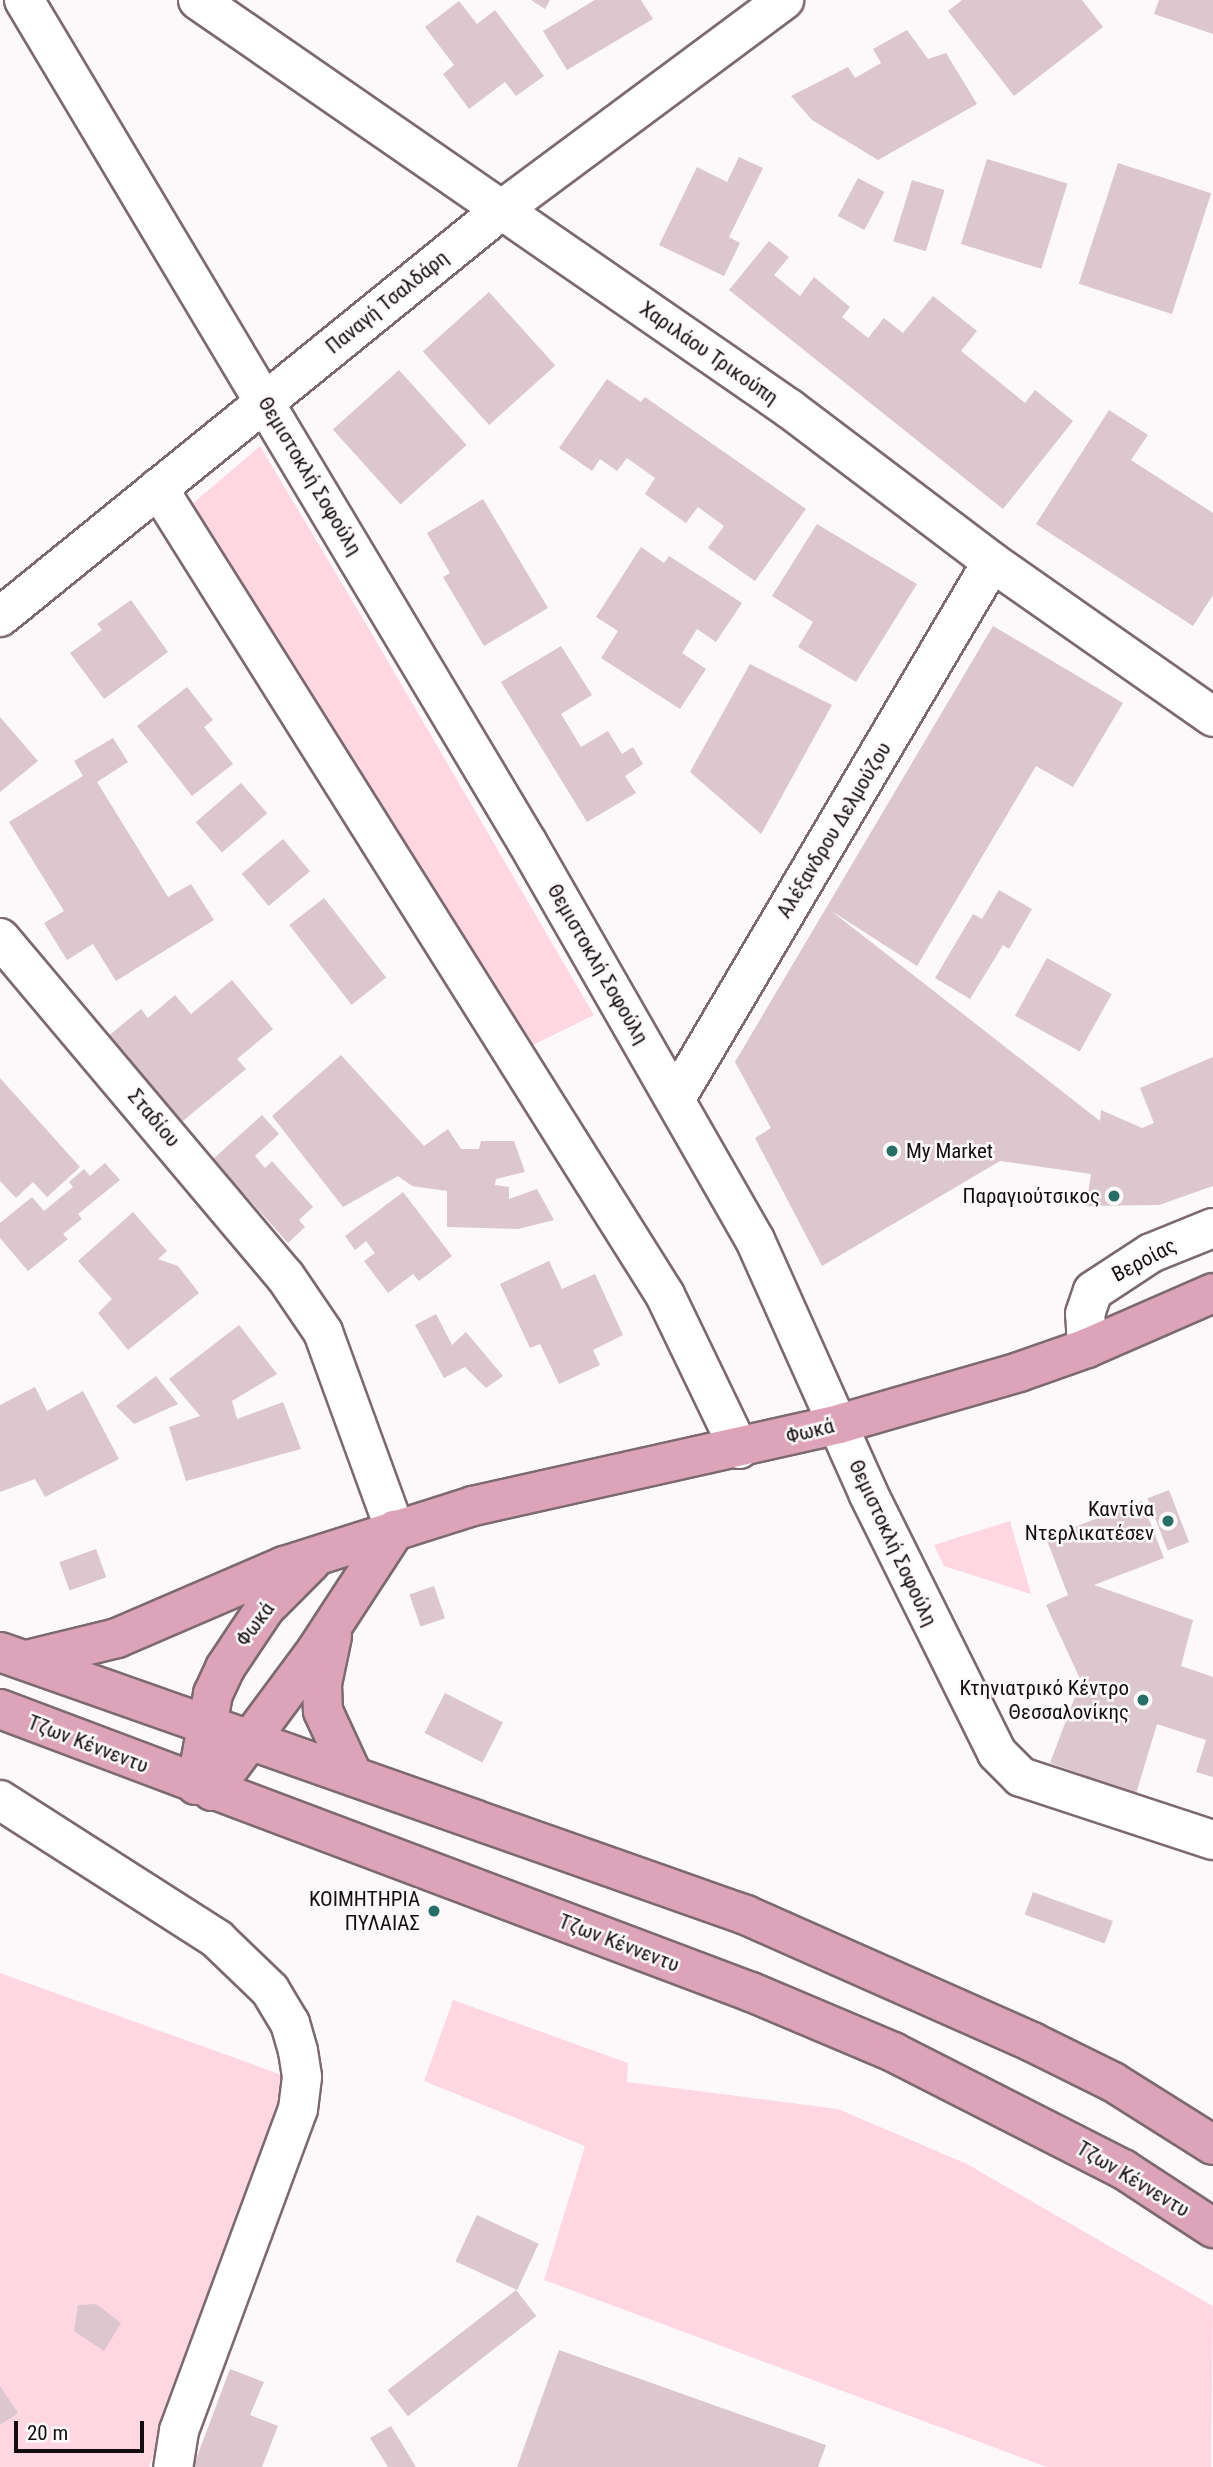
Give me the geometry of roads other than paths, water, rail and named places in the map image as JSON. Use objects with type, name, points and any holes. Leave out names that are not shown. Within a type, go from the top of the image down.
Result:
[{"type":"main road","name":"Φωκά","points":[[204,1788],[206,1724],[213,1694],[240,1643],[281,1590],[318,1556],[514,1495],[739,1449],[839,1424],[1087,1348],[1213,1293]]},
{"type":"main road","points":[[204,1788],[247,1738],[338,1618],[395,1530]]},
{"type":"main road","points":[[13,1656],[128,1634],[261,1574],[318,1556]]},
{"type":"main road","points":[[338,1618],[327,1654],[323,1711],[353,1776]]},
{"type":"main road","points":[[13,1656],[653,1881],[821,1946],[1113,2082],[1213,2145]]},
{"type":"main road","name":"Τζων Κέννεντυ","points":[[0,1709],[751,1993],[893,2052],[1123,2169],[1213,2228]]},
{"type":"street","name":"Θεμιστοκλή Σοφούλη","points":[[24,0],[265,400],[676,1098],[760,1250],[942,1649],[1008,1767],[1021,1777],[1213,1840]]},
{"type":"street","name":"Χαριλάου Τρικούπη","points":[[198,0],[504,208],[790,410],[992,562],[1213,718]]},
{"type":"street","name":"Παναγή Τσαλδάρη","points":[[0,617],[504,208],[784,0]]},
{"type":"street","points":[[159,488],[665,1295],[739,1449]]},
{"type":"street","name":"Αλέξανδρου Δελμούζου","points":[[676,1098],[992,562]]},
{"type":"street","name":"Σταδίου","points":[[0,938],[249,1230],[304,1303],[323,1332],[395,1530]]},
{"type":"street","name":"Βεροίας","points":[[1087,1348],[1085,1314],[1093,1291],[1151,1253],[1213,1228]]},
{"type":"street","points":[[0,1800],[217,1939],[270,1990],[290,2023],[298,2051],[302,2077],[298,2109],[179,2431],[173,2467]]},
{"type":"place","name":"My Market","points":[[892,1151]]},
{"type":"place","name":"Παραγιούτσικος","points":[[1114,1196]]},
{"type":"place","name":"Καντίνα Ντερλικατέσεν","points":[[1168,1521]]},
{"type":"place","name":"Κτηνιατρικό Κέντρο Θεσσαλονίκης","points":[[1143,1700]]},
{"type":"place","name":"ΚΟΙΜΗΤΗΡΙΑ ΠΥΛΑΙΑΣ","points":[[434,1911]]}]
